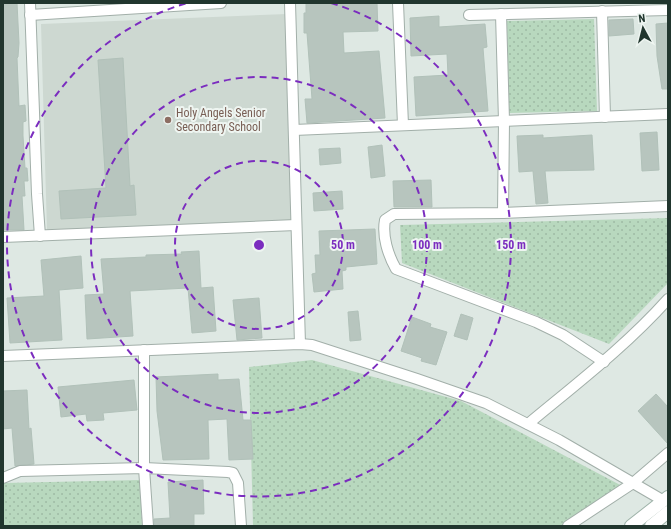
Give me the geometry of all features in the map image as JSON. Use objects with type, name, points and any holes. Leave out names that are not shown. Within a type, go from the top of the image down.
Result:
[{"type":"street","points":[[30,3],[40,236]]},
{"type":"street","points":[[30,15],[221,3]]},
{"type":"street","points":[[290,3],[300,344]]},
{"type":"street","points":[[398,3],[403,125]]},
{"type":"street","points":[[468,14],[668,10]]},
{"type":"street","points":[[602,11],[605,117]]},
{"type":"street","points":[[501,14],[504,121],[503,213]]},
{"type":"street","points":[[294,130],[668,114]]},
{"type":"street","points":[[604,362],[563,335],[536,322],[396,269],[390,257],[384,227],[385,220],[394,214],[503,213],[668,206]]},
{"type":"street","points":[[3,237],[296,225]]},
{"type":"street","points":[[528,424],[604,362],[634,335],[668,299]]},
{"type":"street","points":[[3,356],[300,344],[312,346],[344,355],[486,403],[559,440],[633,482],[667,504]]},
{"type":"street","points":[[144,350],[144,468],[148,526]]},
{"type":"street","points":[[568,526],[633,482],[668,453]]},
{"type":"street","points":[[3,478],[20,471],[144,468],[233,473],[238,483],[241,526]]},
{"type":"street","points":[[631,526],[667,504]]},
{"type":"street","points":[[651,526],[667,504]]},
{"type":"shaded area","points":[[287,14],[294,220],[47,231],[41,24]]},
{"type":"green space","points":[[594,19],[597,111],[509,113],[507,21]]},
{"type":"green space","points":[[668,218],[668,283],[609,344],[402,263],[400,225]]},
{"type":"green space","points":[[312,360],[461,401],[624,487],[574,526],[253,526],[249,367]]},
{"type":"green space","points":[[140,480],[142,526],[3,526],[4,483]]},
{"type":"building","points":[[3,3],[17,3],[19,43],[17,58],[19,106],[25,105],[26,121],[23,122],[23,136],[25,168],[27,168],[28,181],[24,181],[25,196],[22,196],[24,230],[3,230]]},
{"type":"building","points":[[306,3],[377,3],[378,31],[343,32],[344,53],[379,51],[385,118],[307,123],[305,99],[312,99],[307,33],[304,33],[304,13],[306,13]]},
{"type":"building","points":[[439,16],[439,27],[485,24],[487,47],[483,48],[488,111],[416,116],[414,77],[448,75],[447,54],[411,56],[410,18]]},
{"type":"building","points":[[633,19],[634,34],[609,36],[609,20]]},
{"type":"building","points":[[668,23],[668,89],[662,89],[657,56],[656,24]]},
{"type":"building","points":[[123,58],[130,186],[134,185],[136,215],[61,219],[59,191],[106,188],[98,60]]},
{"type":"building","points":[[657,132],[659,170],[642,171],[640,133]]},
{"type":"building","points":[[543,135],[543,138],[592,135],[594,170],[545,171],[548,203],[536,204],[533,171],[519,172],[517,136]]},
{"type":"building","points":[[382,145],[385,176],[371,178],[368,147]]},
{"type":"building","points":[[340,148],[341,163],[320,165],[319,149]]},
{"type":"building","points":[[431,180],[432,207],[394,207],[393,181]]},
{"type":"building","points":[[342,191],[343,209],[314,211],[313,193]]},
{"type":"building","points":[[375,229],[377,264],[346,267],[346,270],[342,271],[343,289],[314,292],[312,274],[316,273],[315,255],[320,255],[319,231]]},
{"type":"building","points":[[199,251],[201,288],[213,287],[216,331],[192,333],[188,288],[130,291],[133,336],[87,339],[85,295],[104,294],[101,259],[146,257],[146,255],[182,254],[181,252]]},
{"type":"building","points":[[81,256],[83,288],[59,290],[62,340],[10,343],[7,298],[44,296],[41,260]]},
{"type":"building","points":[[259,298],[262,338],[237,340],[233,300]]},
{"type":"building","points":[[358,311],[361,340],[350,341],[348,312]]},
{"type":"building","points":[[461,314],[473,318],[467,340],[454,336]]},
{"type":"building","points":[[412,317],[431,324],[430,327],[447,332],[436,365],[421,361],[422,358],[401,351]]},
{"type":"building","points":[[218,374],[218,380],[239,379],[243,420],[251,420],[253,459],[229,460],[227,419],[208,420],[209,459],[163,460],[157,411],[156,377]]},
{"type":"building","points":[[134,380],[137,410],[103,413],[104,420],[87,421],[86,414],[61,417],[58,387]]},
{"type":"building","points":[[27,390],[29,429],[31,428],[34,464],[15,466],[12,428],[3,429],[3,391]]},
{"type":"building","points":[[656,394],[668,407],[668,444],[638,411]]},
{"type":"building","points":[[203,480],[204,514],[194,514],[194,526],[154,526],[154,519],[170,518],[168,482]]},
{"type":"place","name":"Holy Angels Senior Secondary School","points":[[168,120]]}]
